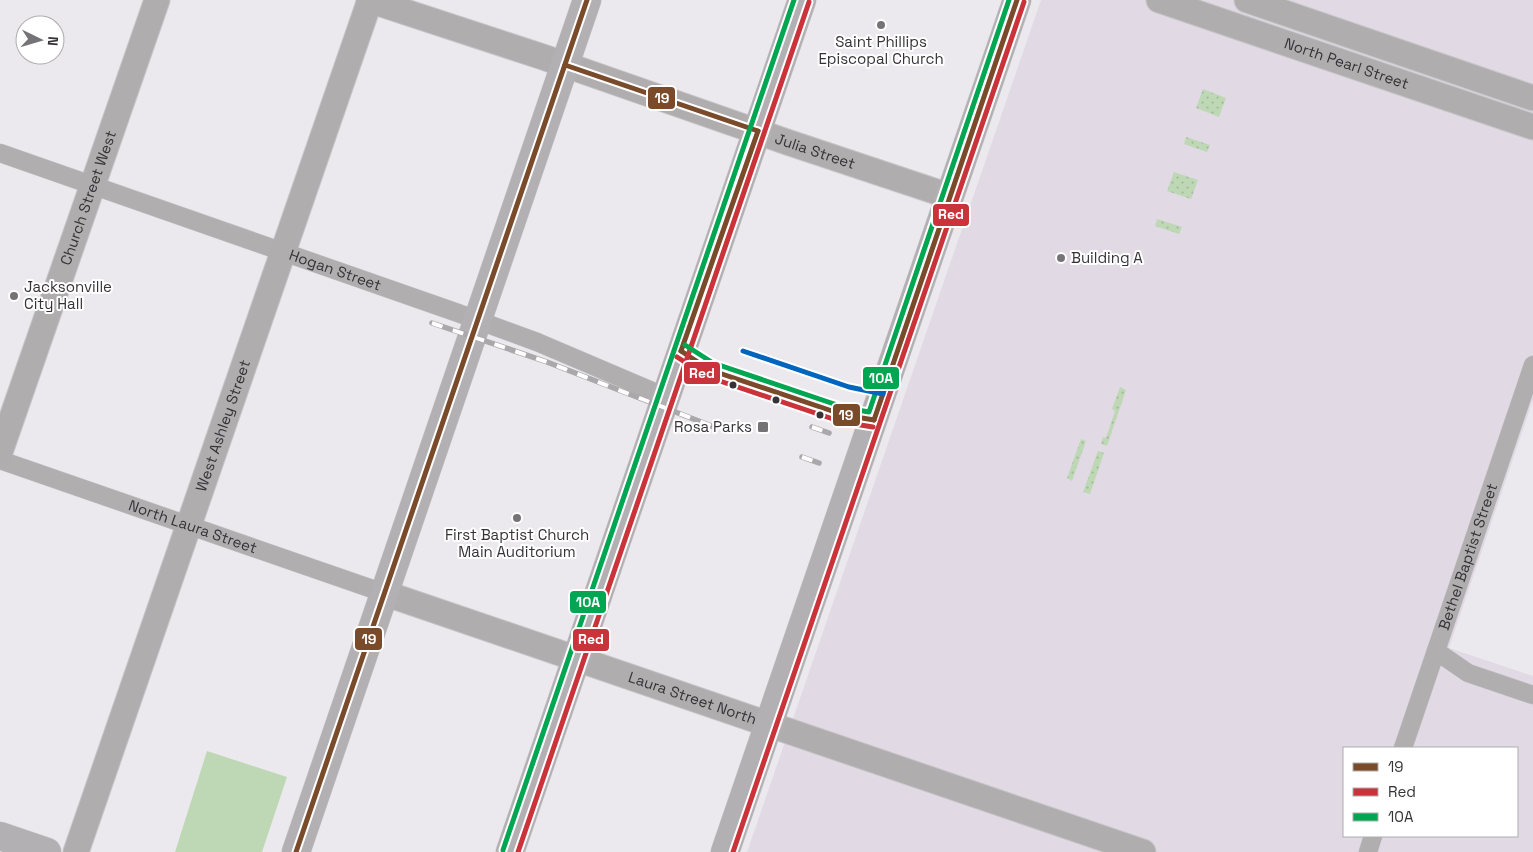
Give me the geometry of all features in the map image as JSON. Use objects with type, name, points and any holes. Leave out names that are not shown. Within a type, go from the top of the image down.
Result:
[{"type":"main road","points":[[296,852],[587,0]]},
{"type":"main road","points":[[510,852],[802,0]]},
{"type":"main road","points":[[725,852],[1016,0]]},
{"type":"main road","points":[[0,836],[47,852]]},
{"type":"street","name":"Church Street West","points":[[0,452],[157,0]]},
{"type":"street","name":"Julia Street","points":[[370,0],[949,196]]},
{"type":"street","name":"West Ashley Street","points":[[76,852],[370,0]]},
{"type":"street","name":"North Pearl Street","points":[[1159,0],[1533,127]]},
{"type":"street","name":"North Pearl Street","points":[[1247,0],[1533,98]]},
{"type":"street","name":"Hogan Street","points":[[0,153],[478,320],[537,342],[666,397]]},
{"type":"street","name":"Bethel Baptist Street","points":[[1403,747],[1533,365]]},
{"type":"street","name":"North Laura Street","points":[[0,460],[384,593]]},
{"type":"street","name":"Laura Street North","points":[[384,593],[1143,852]]},
{"type":"street","points":[[1436,651],[1468,673],[1533,695]]},
{"type":"street","points":[[1368,852],[1373,837]]},
{"type":"shaded area","points":[[1041,0],[1533,0],[1533,400],[1449,648],[1533,676],[1533,852],[747,852]]},
{"type":"green space","points":[[1203,89],[1226,98],[1219,117],[1196,108]]},
{"type":"green space","points":[[1186,137],[1210,145],[1207,152],[1184,144]]},
{"type":"green space","points":[[1174,172],[1198,180],[1191,199],[1167,191]]},
{"type":"green space","points":[[1157,219],[1182,227],[1179,234],[1155,226]]},
{"type":"green space","points":[[1120,387],[1126,390],[1107,446],[1101,444],[1103,437],[1106,438],[1115,411],[1112,409]]},
{"type":"green space","points":[[1081,439],[1086,441],[1072,481],[1067,478]]},
{"type":"green space","points":[[1098,451],[1104,453],[1090,494],[1083,492]]},
{"type":"green space","points":[[207,751],[287,777],[262,852],[175,852]]},
{"type":"railway","points":[[432,323],[547,362],[714,427]]},
{"type":"railway","points":[[812,427],[829,433]]},
{"type":"railway","points":[[802,457],[819,463]]},
{"type":"transit line","name":"19","points":[[296,852],[587,0]]},
{"type":"transit line","name":"10A","points":[[503,850],[794,0]]},
{"type":"transit line","name":"10A","points":[[685,345],[713,363],[846,408],[869,412],[1009,0]]},
{"type":"transit line","name":"19","points":[[874,420],[1017,0]]},
{"type":"transit line","name":"Red","points":[[518,852],[809,2]]},
{"type":"transit line","name":"Red","points":[[733,852],[1024,2]]},
{"type":"transit line","name":"19","points":[[565,65],[758,131]]},
{"type":"transit line","name":"19","points":[[681,351],[758,131]]},
{"type":"transit line","name":"19","points":[[681,351],[710,370],[844,415],[874,420]]},
{"type":"transit line","points":[[743,351],[849,387],[883,394]]},
{"type":"transit line","name":"Red","points":[[677,357],[708,377],[842,422],[873,427]]},
{"type":"place","name":"Saint Phillips Episcopal Church","points":[[881,25]]},
{"type":"place","name":"Building A","points":[[1061,258]]},
{"type":"place","name":"Jacksonville City Hall","points":[[14,296]]},
{"type":"place","name":"Rosa Parks","points":[[763,427]]},
{"type":"place","name":"First Baptist Church Main Auditorium","points":[[517,518]]}]
